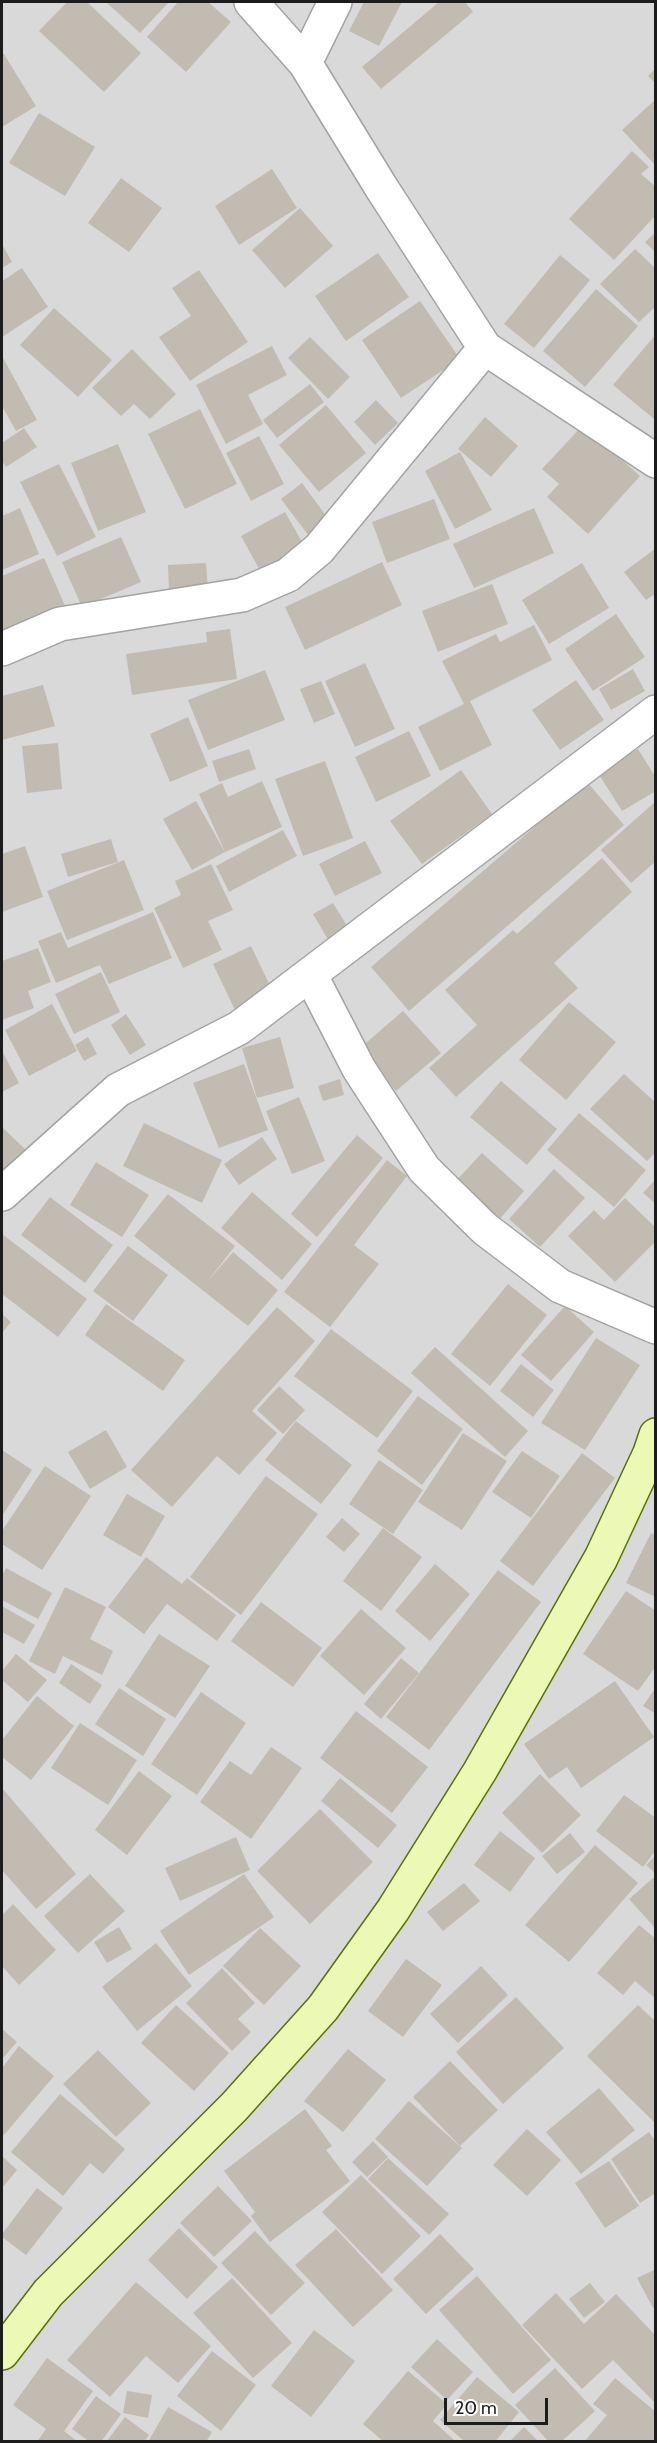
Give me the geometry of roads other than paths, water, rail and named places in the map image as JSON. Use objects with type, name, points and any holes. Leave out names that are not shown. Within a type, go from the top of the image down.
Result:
[{"type":"main road","points":[[2,2353],[48,2293],[249,2090],[323,2008],[393,1910],[480,1771],[595,1568],[650,1453],[656,1435]]},
{"type":"street","points":[[251,2],[305,63],[381,187],[485,348],[656,461]]},
{"type":"street","points":[[305,63],[335,2]]},
{"type":"street","points":[[2,650],[60,624],[242,595],[288,575],[319,549],[485,348]]},
{"type":"street","points":[[2,1194],[118,1090],[239,1028],[656,712]]},
{"type":"street","points":[[310,974],[359,1069],[424,1169],[485,1229],[560,1286],[656,1327]]}]
